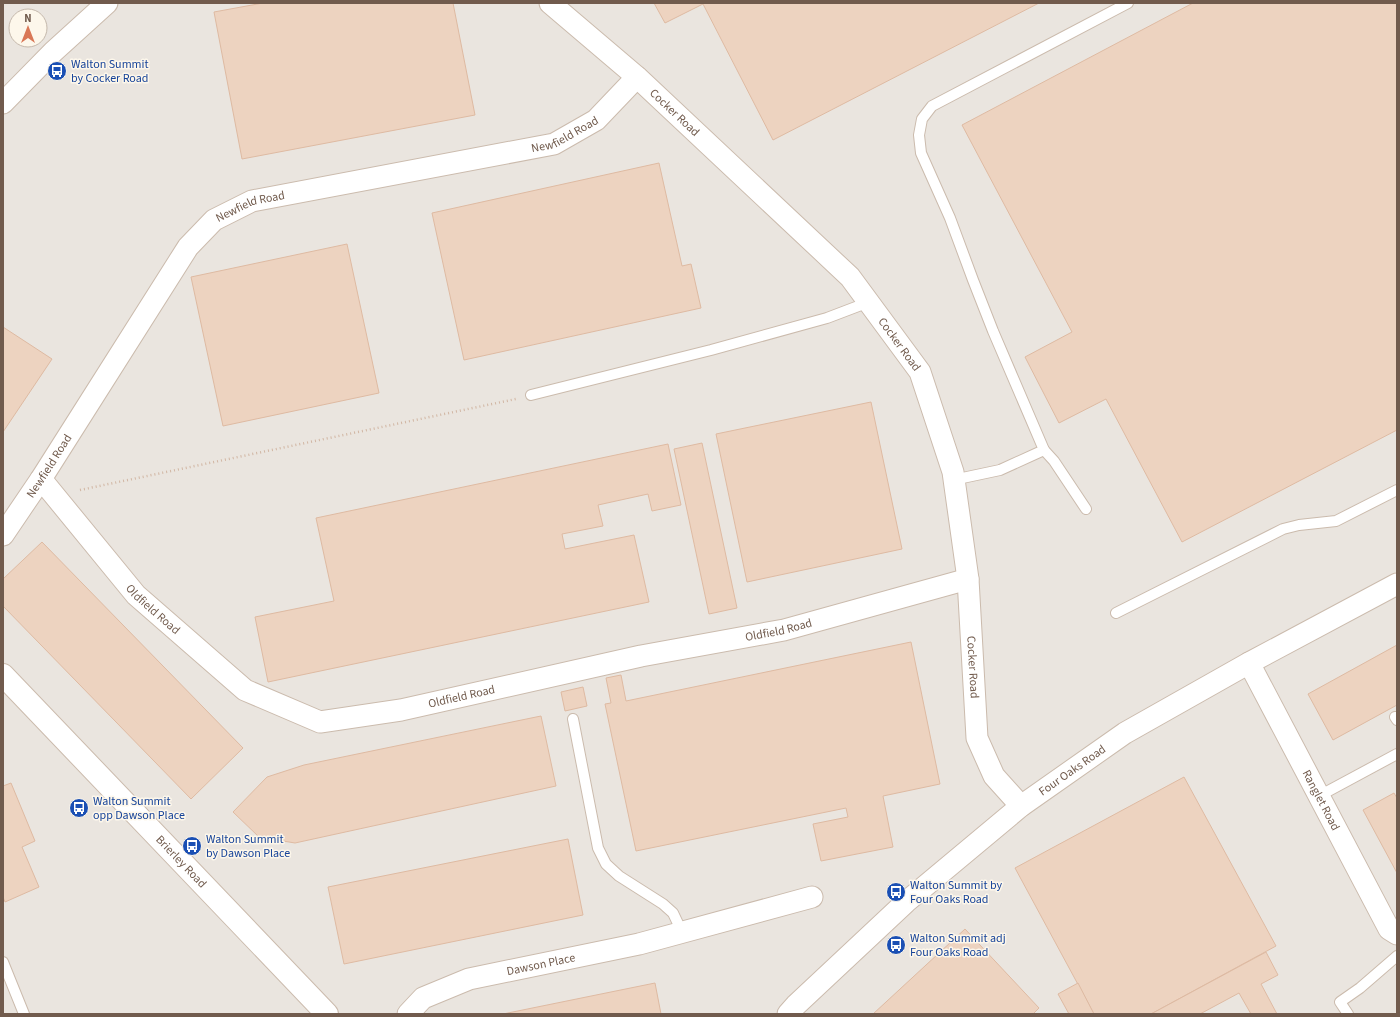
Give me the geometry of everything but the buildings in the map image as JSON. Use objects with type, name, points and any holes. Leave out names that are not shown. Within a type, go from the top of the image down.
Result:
[{"type":"street","points":[[3,103],[53,52],[107,3]]},
{"type":"street","name":"Cocker Road","points":[[550,3],[637,77],[850,277],[920,372],[953,472],[968,579],[977,738],[994,776],[1021,806]]},
{"type":"street","name":"Newfield Road","points":[[3,535],[41,479],[188,247],[214,220],[252,201],[554,144],[596,120],[637,77]]},
{"type":"street","name":"Oldfield Road","points":[[41,479],[136,595],[245,690],[320,722],[401,710],[641,656],[784,630],[968,579]]},
{"type":"street","name":"Four Oaks Road","points":[[796,1011],[906,902],[1021,806],[1125,733],[1249,663],[1397,584]]},
{"type":"street","name":"Ranglet Road","points":[[1249,663],[1389,929],[1397,934]]},
{"type":"street","name":"Brierley Road","points":[[3,675],[327,1014]]},
{"type":"street","name":"Dawson Place","points":[[408,1014],[423,998],[469,979],[639,944],[812,897]]},
{"type":"lane","points":[[1086,509],[1054,461],[1044,450],[990,324],[950,218],[921,153],[919,135],[922,119],[932,106],[1128,3]]},
{"type":"lane","points":[[531,395],[711,350],[827,318],[869,302]]},
{"type":"lane","points":[[953,480],[1000,470],[1044,450]]},
{"type":"lane","points":[[1116,614],[1283,529],[1299,525],[1336,521],[1397,490]]},
{"type":"lane","points":[[573,719],[598,848],[606,864],[619,876],[663,904],[673,913],[682,932]]},
{"type":"lane","points":[[1319,796],[1397,754]]},
{"type":"lane","points":[[1348,1014],[1340,1002],[1360,988],[1397,956]]},
{"type":"lane","points":[[3,962],[24,1014]]},
{"type":"path","points":[[54,496],[531,395]]},
{"type":"shaded area","points":[[3,3],[1397,3],[1397,1014],[3,1014]]},
{"type":"place","name":"Walton Summit by Cocker Road","points":[[57,71]]},
{"type":"place","name":"Walton Summit opp Dawson Place","points":[[79,808]]},
{"type":"place","name":"Walton Summit by Dawson Place","points":[[192,846]]},
{"type":"place","name":"Walton Summit by Four Oaks Road","points":[[896,892]]},
{"type":"place","name":"Walton Summit adj Four Oaks Road","points":[[896,945]]}]
